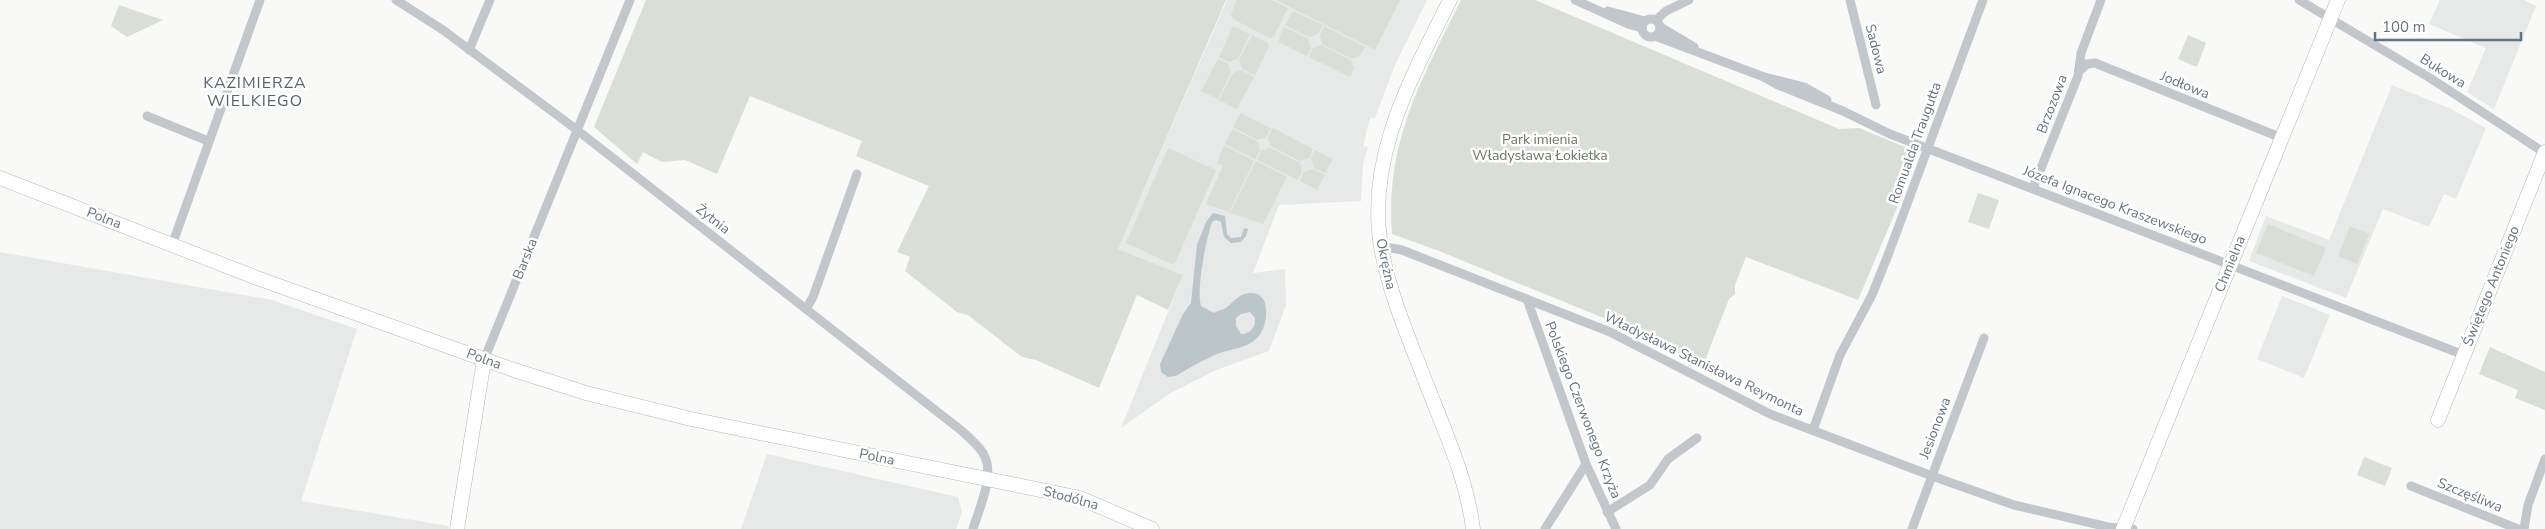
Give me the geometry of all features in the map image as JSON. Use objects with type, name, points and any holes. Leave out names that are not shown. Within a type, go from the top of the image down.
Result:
[{"type":"street","points":[[172,245],[260,0]]},
{"type":"street","name":"Żytnia","points":[[396,0],[433,23],[576,130],[962,431],[985,456],[988,470],[987,479]]},
{"type":"street","points":[[469,50],[490,0]]},
{"type":"street","name":"Barska","points":[[457,529],[484,360],[630,0]]},
{"type":"street","name":"Okrężna","points":[[1450,0],[1406,89],[1392,124],[1382,164],[1379,191],[1381,246],[1395,303],[1462,479],[1473,529]]},
{"type":"street","points":[[1575,0],[1628,24],[1644,25],[1651,19],[1658,23]]},
{"type":"street","points":[[1644,25],[1646,35],[1655,36],[1659,32],[1658,23],[1666,11],[1689,0]]},
{"type":"street","name":"Sadowa","points":[[1850,0],[1876,105]]},
{"type":"street","name":"Romualda Traugutta","points":[[1812,430],[1840,355],[1872,295],[1983,0]]},
{"type":"street","name":"Brzozowa","points":[[2033,188],[2079,71],[2080,53],[2101,0]]},
{"type":"street","name":"Bukowa","points":[[2299,0],[2430,78],[2545,153]]},
{"type":"street","name":"Chmielna","points":[[2126,529],[2230,264],[2338,0]]},
{"type":"street","name":"Józefa Ignacego Kraszewskiego","points":[[1658,23],[1681,37],[1700,52]]},
{"type":"street","name":"Józefa Ignacego Kraszewskiego","points":[[1655,36],[1764,77],[1778,85],[1843,111],[1890,134],[2464,355]]},
{"type":"street","name":"Jodłowa","points":[[2079,71],[2087,64],[2095,64],[2282,138]]},
{"type":"street","points":[[147,116],[208,141]]},
{"type":"street","name":"Świętego Antoniego","points":[[2438,420],[2545,153]]},
{"type":"street","points":[[806,309],[813,296],[857,174]]},
{"type":"street","name":"Polna","points":[[0,178],[172,245],[484,360],[586,393],[643,408],[987,479]]},
{"type":"street","name":"Władysława Stanisława Reymonta","points":[[1381,246],[1394,247],[1629,340],[1770,414],[1932,476],[2014,505],[2108,527],[2126,529]]},
{"type":"street","name":"Polskiego Czerwonego Krzyża","points":[[1527,299],[1586,464],[1616,529]]},
{"type":"street","name":"Jesionowa","points":[[1912,529],[1984,338]]},
{"type":"street","points":[[1607,512],[1650,485],[1668,459],[1697,438]]},
{"type":"street","points":[[2524,529],[2528,506],[2545,458]]},
{"type":"street","points":[[1545,529],[1586,464]]},
{"type":"street","points":[[973,529],[987,479]]},
{"type":"street","name":"Stodólna","points":[[987,479],[1080,498],[1152,529]]},
{"type":"street","name":"Szczęśliwa","points":[[2411,486],[2518,529]]},
{"type":"shaded area","points":[[1227,0],[1427,0],[1394,67],[1375,118],[1370,118],[1363,146],[1368,147],[1363,164],[1361,201],[1279,205],[1253,273],[1285,269],[1286,305],[1269,351],[1216,370],[1169,394],[1121,428],[1183,275],[1118,249]]},
{"type":"shaded area","points":[[2440,0],[2524,0],[2536,6],[2494,109],[2467,92],[2486,48],[2429,24]]},
{"type":"shaded area","points":[[2392,85],[2449,108],[2486,128],[2456,199],[2444,194],[2429,227],[2383,209],[2346,298],[2249,261],[2266,216],[2329,240]]},
{"type":"shaded area","points":[[1213,213],[1225,216],[1227,234],[1231,238],[1241,237],[1244,228],[1248,229],[1246,236],[1241,242],[1231,243],[1224,237],[1221,222],[1216,220],[1212,222],[1201,277],[1201,306],[1214,313],[1224,309],[1242,295],[1257,294],[1262,297],[1265,303],[1266,317],[1262,331],[1255,340],[1239,348],[1217,354],[1176,376],[1168,377],[1161,372],[1160,364],[1183,314],[1191,303],[1197,245],[1206,222]],"holes":[[[1250,312],[1255,318],[1252,329],[1247,333],[1241,334],[1236,326],[1236,318],[1241,314]]]},
{"type":"shaded area","points":[[0,252],[272,300],[357,329],[301,501],[448,526],[448,529],[0,529]]},
{"type":"shaded area","points":[[2282,296],[2330,315],[2304,378],[2257,359]]},
{"type":"shaded area","points":[[767,454],[958,497],[962,512],[956,529],[741,529]]},
{"type":"green space","points":[[646,0],[1226,0],[1118,249],[1183,275],[1168,310],[1137,295],[1099,388],[1036,360],[1022,357],[968,315],[957,312],[905,271],[910,257],[897,252],[929,186],[856,156],[862,141],[750,96],[717,174],[685,160],[662,162],[643,152],[637,164],[594,127]]},
{"type":"green space","points":[[1237,0],[1272,0],[1288,8],[1274,36],[1270,38],[1233,19],[1231,14]]},
{"type":"green space","points":[[1276,0],[1400,0],[1375,50]]},
{"type":"green space","name":"Park imienia Władysława Łokietka","points":[[1461,0],[1535,0],[1839,129],[1859,128],[1912,150],[1916,154],[1902,196],[1858,300],[1746,257],[1735,285],[1735,294],[1729,299],[1702,368],[1648,336],[1439,251],[1392,234],[1391,200],[1394,169],[1400,140],[1420,84]]},
{"type":"green space","points":[[119,5],[163,20],[127,37],[111,26]]},
{"type":"green space","points":[[1293,11],[1323,25],[1318,34],[1309,37],[1285,25]]},
{"type":"green space","points":[[1233,26],[1250,34],[1238,59],[1229,62],[1219,57]]},
{"type":"green space","points":[[1324,26],[1365,47],[1360,56],[1352,59],[1322,44],[1320,35]]},
{"type":"green space","points":[[1284,27],[1308,39],[1311,48],[1307,56],[1279,42]]},
{"type":"green space","points":[[1252,35],[1268,43],[1269,46],[1255,75],[1242,69],[1239,60]]},
{"type":"green space","points":[[2188,35],[2206,43],[2197,67],[2178,59]]},
{"type":"green space","points":[[1321,45],[1351,60],[1354,69],[1350,77],[1309,57],[1313,48]]},
{"type":"green space","points":[[1218,59],[1228,64],[1231,72],[1218,99],[1201,91]]},
{"type":"green space","points":[[1241,70],[1254,77],[1237,109],[1219,100],[1233,73]]},
{"type":"green space","points":[[1240,113],[1271,128],[1266,137],[1258,140],[1233,127]]},
{"type":"green space","points":[[1273,128],[1313,149],[1309,158],[1300,161],[1271,146],[1268,138]]},
{"type":"green space","points":[[1232,129],[1257,141],[1260,150],[1255,159],[1225,144]]},
{"type":"green space","points":[[1224,145],[1254,161],[1229,212],[1206,204],[1223,166],[1217,163]]},
{"type":"green space","points":[[1168,148],[1216,170],[1174,265],[1126,243]]},
{"type":"green space","points":[[1270,148],[1300,163],[1302,171],[1298,180],[1257,160],[1261,151]]},
{"type":"green space","points":[[1315,150],[1333,159],[1325,173],[1314,168],[1311,159]]},
{"type":"green space","points":[[1256,161],[1287,177],[1263,224],[1230,213]]},
{"type":"green space","points":[[1313,169],[1325,175],[1317,190],[1300,181],[1304,172]]},
{"type":"green space","points":[[1978,193],[1999,200],[1989,229],[1968,222]]},
{"type":"green space","points":[[2268,224],[2326,248],[2314,276],[2256,253]]},
{"type":"green space","points":[[2350,226],[2369,234],[2357,264],[2338,256]]},
{"type":"green space","points":[[2490,347],[2545,372],[2545,410],[2515,398],[2518,390],[2479,374]]},
{"type":"green space","points":[[2364,457],[2392,468],[2385,486],[2357,475]]},
{"type":"district","name":"KAZIMIERZA WIELKIEGO","points":[[255,92]]}]
